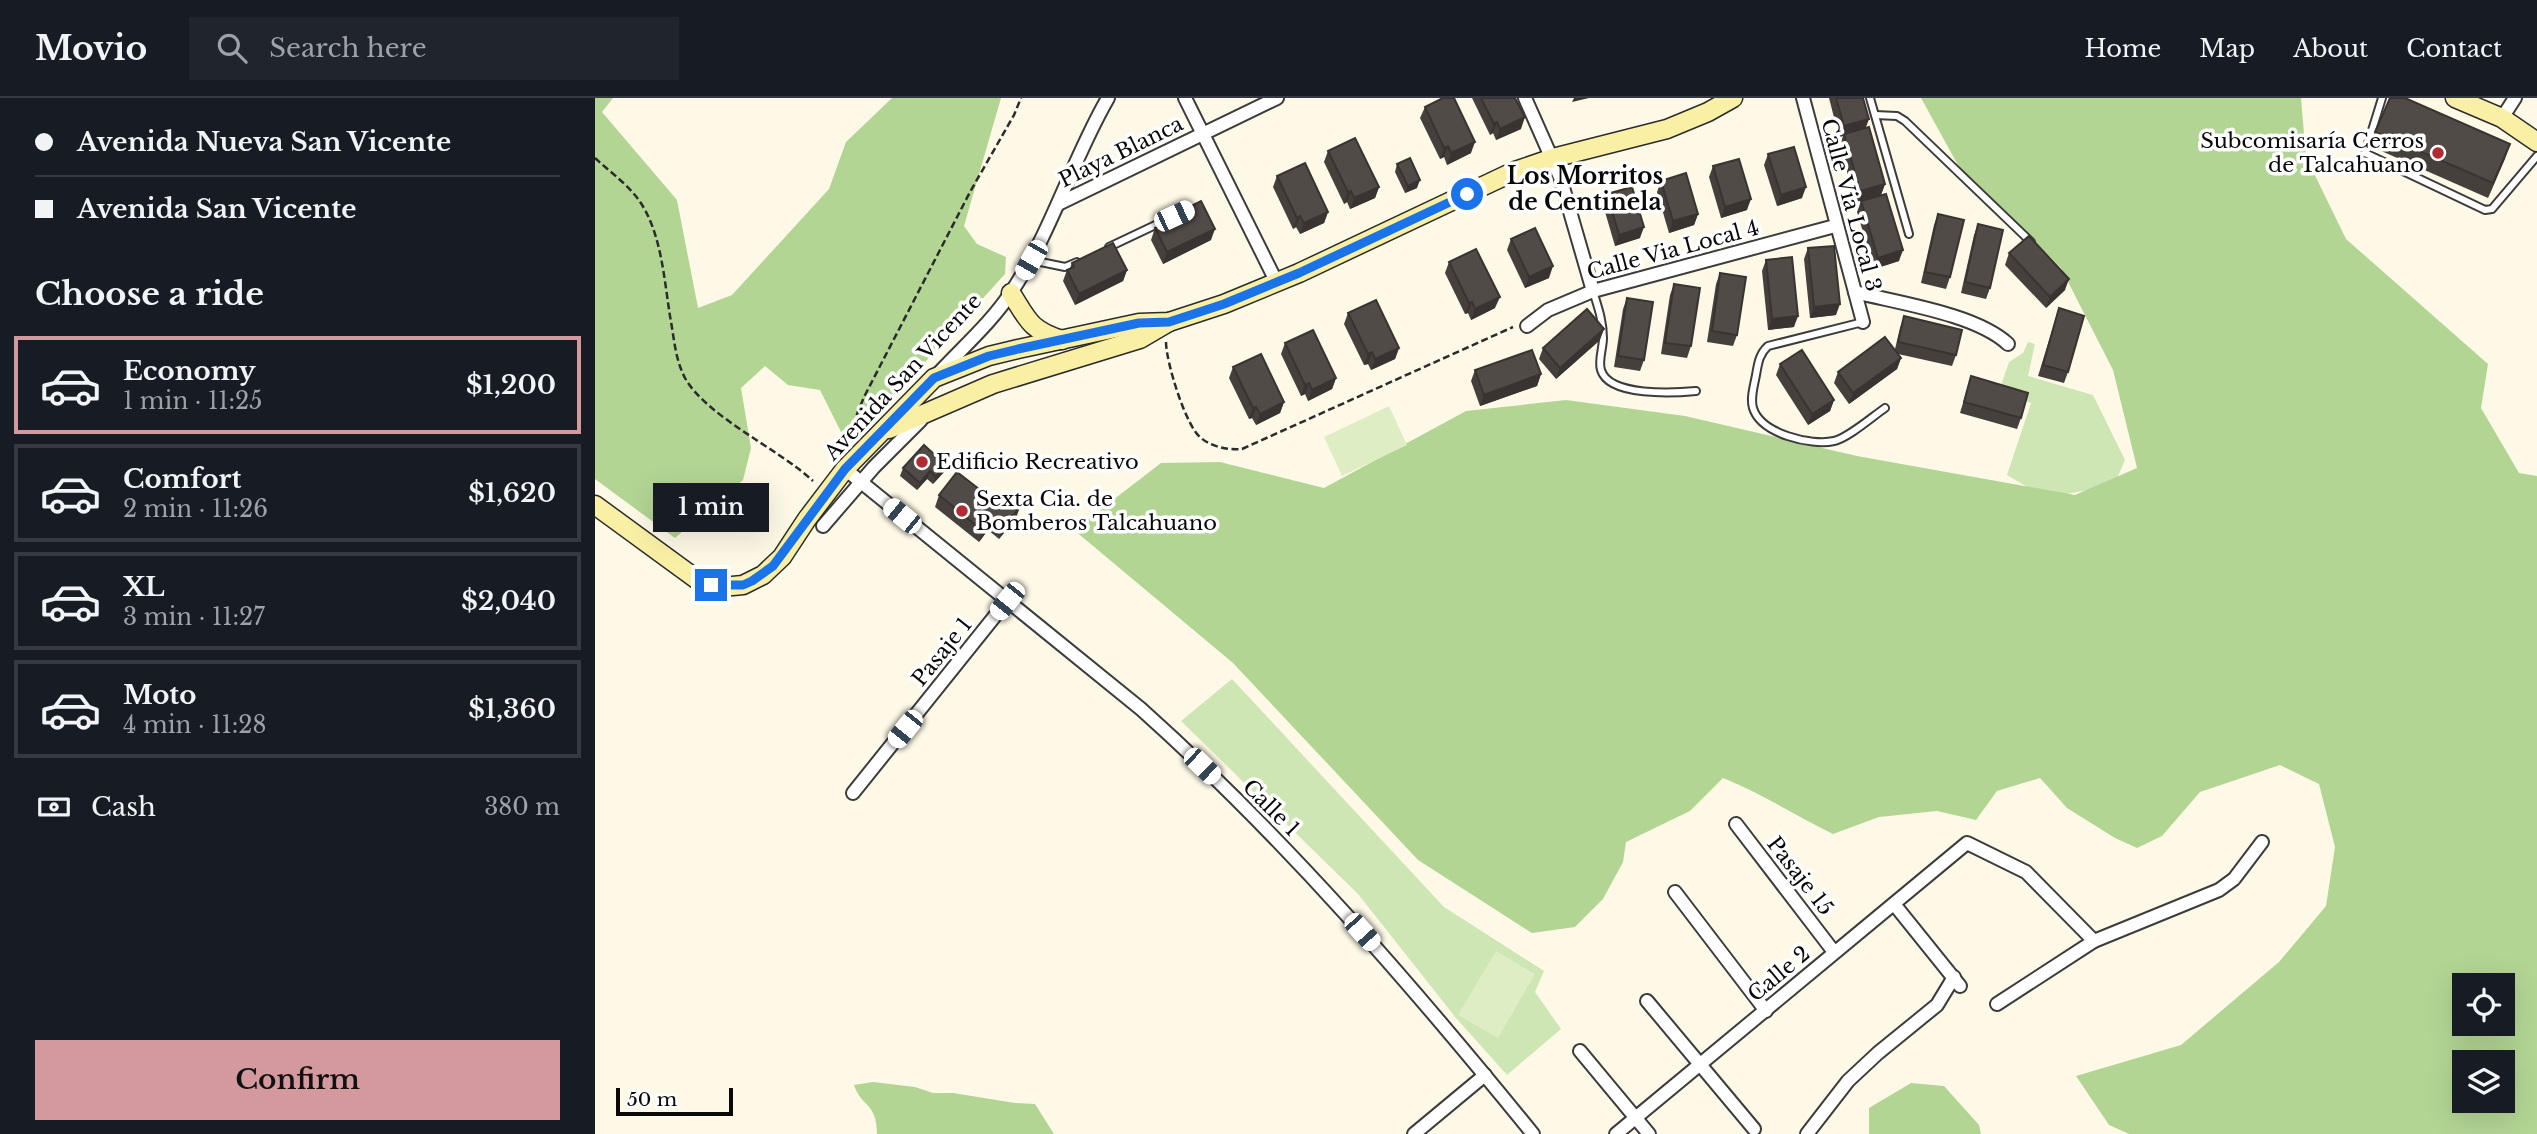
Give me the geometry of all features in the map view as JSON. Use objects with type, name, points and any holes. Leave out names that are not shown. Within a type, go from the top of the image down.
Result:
[{"type":"street","name":"Avenida San Vicente","points":[[595,505],[688,575],[711,585],[733,586],[752,581],[773,566],[845,469],[991,318],[1011,293],[1031,260],[1108,98]]},
{"type":"street","points":[[1185,98],[1277,283]]},
{"type":"street","name":"Playa Blanca","points":[[1058,204],[1277,98]]},
{"type":"street","points":[[1525,98],[1553,158],[1593,291]]},
{"type":"street","points":[[879,433],[1024,373],[1140,339],[1169,322],[1277,283],[1515,171],[1553,158],[1667,129],[1733,98]]},
{"type":"street","name":"Calle Via Local 3","points":[[1803,98],[1835,226],[1863,322]]},
{"type":"street","points":[[2455,98],[2502,118]]},
{"type":"street","points":[[2473,98],[2537,142]]},
{"type":"street","points":[[2502,118],[2515,98]]},
{"type":"street","name":"Calle Via Local 4","points":[[1527,326],[1548,310],[1593,291],[1835,226]]},
{"type":"street","points":[[1855,292],[1968,320],[1992,331],[2008,344]]},
{"type":"street","points":[[1011,293],[1033,327],[1062,340]]},
{"type":"street","points":[[934,378],[989,356],[1139,323],[1169,322]]},
{"type":"street","points":[[823,526],[860,482],[932,410]]},
{"type":"street","name":"Calle 1","points":[[845,469],[1141,709],[1269,832],[1376,948],[1533,1134]]},
{"type":"street","name":"Pasaje 1","points":[[853,793],[1007,601]]},
{"type":"street","name":"Pasaje 15","points":[[1736,824],[1835,951]]},
{"type":"street","points":[[1997,1004],[2094,941],[2219,890],[2234,879],[2262,842]]},
{"type":"street","name":"Calle 2","points":[[1616,1134],[1967,844],[2026,872],[2094,941]]},
{"type":"street","points":[[1675,892],[1766,1010]]},
{"type":"street","points":[[1807,1134],[1848,1081],[1937,1005],[1957,982],[1894,904]]},
{"type":"street","points":[[1647,1001],[1755,1129]]},
{"type":"street","points":[[1580,1051],[1650,1134]]},
{"type":"street","points":[[1414,1134],[1485,1075]]},
{"type":"lane","points":[[1870,98],[1909,234]]},
{"type":"lane","points":[[2382,98],[2365,153],[2484,210],[2493,209],[2537,156]]},
{"type":"lane","points":[[1875,115],[1897,116],[1905,121],[2032,243]]},
{"type":"lane","points":[[1100,251],[1172,217]]},
{"type":"lane","points":[[1031,260],[1065,267],[1089,256]]},
{"type":"lane","points":[[1593,291],[1601,317],[1603,339],[1600,369],[1605,378],[1624,387],[1639,390],[1675,393],[1696,391]]},
{"type":"lane","points":[[1863,322],[1768,346],[1758,361],[1753,409],[1761,421],[1788,437],[1813,442],[1836,440],[1885,408]]},
{"type":"path","points":[[861,452],[854,435],[857,414],[864,397],[1021,98]]},
{"type":"path","points":[[595,158],[635,195],[645,210],[660,260],[677,359],[692,388],[707,404],[793,464],[825,494]]},
{"type":"path","points":[[1169,322],[1165,345],[1168,365],[1192,428],[1206,441],[1222,449],[1234,450],[1242,449],[1505,329],[1527,326]]},
{"type":"green space","points":[[595,98],[613,98],[602,112],[677,200],[698,308],[732,295],[829,189],[846,142],[892,98],[1001,98],[964,226],[977,244],[1006,257],[1005,274],[867,426],[843,436],[820,390],[788,385],[765,366],[741,388],[751,448],[743,480],[675,538],[595,479]]},
{"type":"green space","points":[[1921,98],[2301,98],[2306,157],[2346,239],[2488,364],[2481,408],[2519,473],[2537,476],[2537,1134],[2129,1134],[2109,1125],[2076,1076],[2181,1045],[2279,962],[2326,906],[2335,847],[2319,784],[2280,765],[2200,792],[2162,836],[2137,848],[2115,838],[2067,808],[2040,778],[1997,791],[1976,820],[1937,811],[1879,817],[1833,834],[1723,778],[1690,811],[1626,842],[1623,862],[1603,899],[1575,927],[1532,933],[1418,860],[1233,663],[1074,530],[1161,463],[1220,462],[1324,488],[1466,411],[1566,400],[1685,416],[1857,456],[2075,495],[2137,468],[2113,370],[2061,268],[1959,167]]},
{"type":"green space","points":[[2028,342],[2035,344],[2028,376],[2093,395],[2125,460],[2114,485],[2046,498],[2007,475],[2031,403],[1999,391],[2009,362],[2023,353]]},
{"type":"green space","points":[[1389,406],[1407,445],[1342,476],[1324,437]]},
{"type":"green space","points":[[1232,679],[1444,907],[1544,971],[1535,992],[1561,1029],[1507,1075],[1456,1018],[1358,894],[1181,721]]},
{"type":"green space","points":[[1496,951],[1535,974],[1498,1038],[1458,1015]]},
{"type":"green space","points":[[873,1082],[915,1087],[933,1093],[953,1093],[1035,1104],[1054,1134],[877,1134],[872,1110],[854,1085]]},
{"type":"green space","points":[[1911,1083],[1944,1086],[1979,1125],[1981,1134],[1869,1134],[1869,1108]]},
{"type":"building","points":[[1443,98],[1454,98],[1475,142],[1451,153],[1448,146],[1444,148],[1425,107]]},
{"type":"building","points":[[1481,98],[1515,98],[1525,117],[1500,129],[1497,122],[1494,124]]},
{"type":"building","points":[[1836,98],[1863,98],[1869,119],[1844,126]]},
{"type":"building","name":"Subcomisaría Cerros de Talcahuano","points":[[2390,98],[2405,98],[2510,144],[2493,183],[2375,132]]},
{"type":"building","points":[[1869,127],[1885,184],[1860,191],[1844,134]]},
{"type":"building","points":[[1355,138],[1379,187],[1354,198],[1351,191],[1348,192],[1328,151]]},
{"type":"building","points":[[1794,147],[1806,187],[1781,195],[1768,154]]},
{"type":"building","points":[[1410,158],[1420,180],[1408,186],[1397,164]]},
{"type":"building","points":[[1739,159],[1751,199],[1725,207],[1713,166]]},
{"type":"building","points":[[1305,163],[1328,212],[1304,223],[1300,216],[1297,218],[1277,176]]},
{"type":"building","points":[[1686,173],[1698,214],[1673,221],[1661,181]]},
{"type":"building","points":[[1632,187],[1644,227],[1619,235],[1607,194]]},
{"type":"building","points":[[1886,194],[1903,250],[1878,258],[1861,201]]},
{"type":"building","points":[[1201,201],[1215,229],[1167,252],[1155,228],[1162,225],[1160,222]]},
{"type":"building","points":[[1938,214],[1964,220],[1950,277],[1925,272]]},
{"type":"building","points":[[1978,224],[2003,230],[1990,288],[1965,282]]},
{"type":"building","points":[[1535,228],[1553,266],[1529,277],[1511,239]]},
{"type":"building","points":[[2029,236],[2069,279],[2050,297],[2009,253]]},
{"type":"building","points":[[1113,243],[1127,270],[1079,294],[1067,270],[1074,267],[1072,263]]},
{"type":"building","points":[[1834,246],[1840,304],[1814,307],[1808,248]]},
{"type":"building","points":[[1476,249],[1500,297],[1475,309],[1472,302],[1469,303],[1449,262]]},
{"type":"building","points":[[1792,257],[1798,316],[1772,319],[1766,260]]},
{"type":"building","points":[[1720,273],[1746,277],[1737,335],[1712,331]]},
{"type":"building","points":[[1674,284],[1700,288],[1691,346],[1665,343]]},
{"type":"building","points":[[1627,298],[1653,302],[1644,360],[1618,356]]},
{"type":"building","points":[[1376,300],[1399,348],[1375,359],[1372,352],[1368,354],[1348,313]]},
{"type":"building","points":[[2059,308],[2084,316],[2068,372],[2043,365]]},
{"type":"building","points":[[1587,309],[1604,329],[1560,368],[1543,348]]},
{"type":"building","points":[[1904,316],[1962,330],[1956,355],[1898,342]]},
{"type":"building","points":[[1313,330],[1336,378],[1312,390],[1309,383],[1305,385],[1285,343]]},
{"type":"building","points":[[1885,337],[1901,358],[1853,393],[1838,372]]},
{"type":"building","points":[[1532,350],[1541,374],[1484,395],[1475,370]]},
{"type":"building","points":[[1802,350],[1834,400],[1812,414],[1780,364]]},
{"type":"building","points":[[1261,354],[1284,402],[1260,414],[1256,407],[1253,408],[1233,367]]},
{"type":"building","points":[[1971,376],[2028,393],[2021,418],[1964,402]]},
{"type":"building","name":"Edificio Recreativo","points":[[924,445],[946,465],[936,477],[930,471],[920,483],[903,468]]},
{"type":"building","points":[[957,472],[1001,506],[1008,497],[1020,507],[1003,528],[992,519],[983,531],[939,495]]},
{"type":"place","name":"Subcomisaría Cerros de Talcahuano","points":[[2438,153]]},
{"type":"place","name":"Edificio Recreativo","points":[[922,462]]},
{"type":"place","name":"Sexta Cia. de Bomberos Talcahuano","points":[[962,511]]},
{"type":"district","name":"Los Morritos de Centinela","points":[[1585,189]]},
{"type":"route","points":[[711,585],[743,585],[763,575],[773,566],[845,469],[934,378],[989,356],[1139,323],[1169,322],[1224,304],[1299,273],[1467,194]]}]
